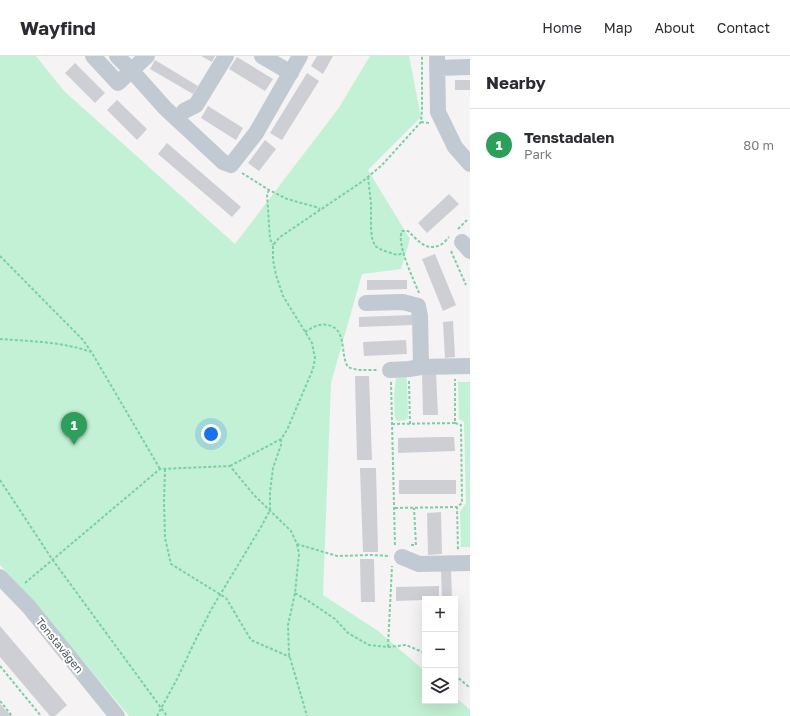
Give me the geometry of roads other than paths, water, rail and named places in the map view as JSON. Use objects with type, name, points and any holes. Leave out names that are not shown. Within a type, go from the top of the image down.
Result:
[{"type":"street","points":[[92,56],[118,83],[147,56]]},
{"type":"street","points":[[116,56],[132,71],[165,108],[223,162],[231,165],[256,133],[300,56]]},
{"type":"street","points":[[184,111],[196,105],[226,56]]},
{"type":"street","points":[[262,56],[291,73]]},
{"type":"street","points":[[470,67],[437,62],[438,112],[455,147],[470,164]]},
{"type":"street","points":[[366,303],[403,302],[418,306],[420,316],[415,368]]},
{"type":"street","points":[[390,370],[463,366]]},
{"type":"street","points":[[401,553],[419,564],[464,563]]},
{"type":"street","name":"Tenstavägen","points":[[0,577],[29,607],[117,716]]},
{"type":"place","name":"Tenstadalen","points":[[74,445]]}]
